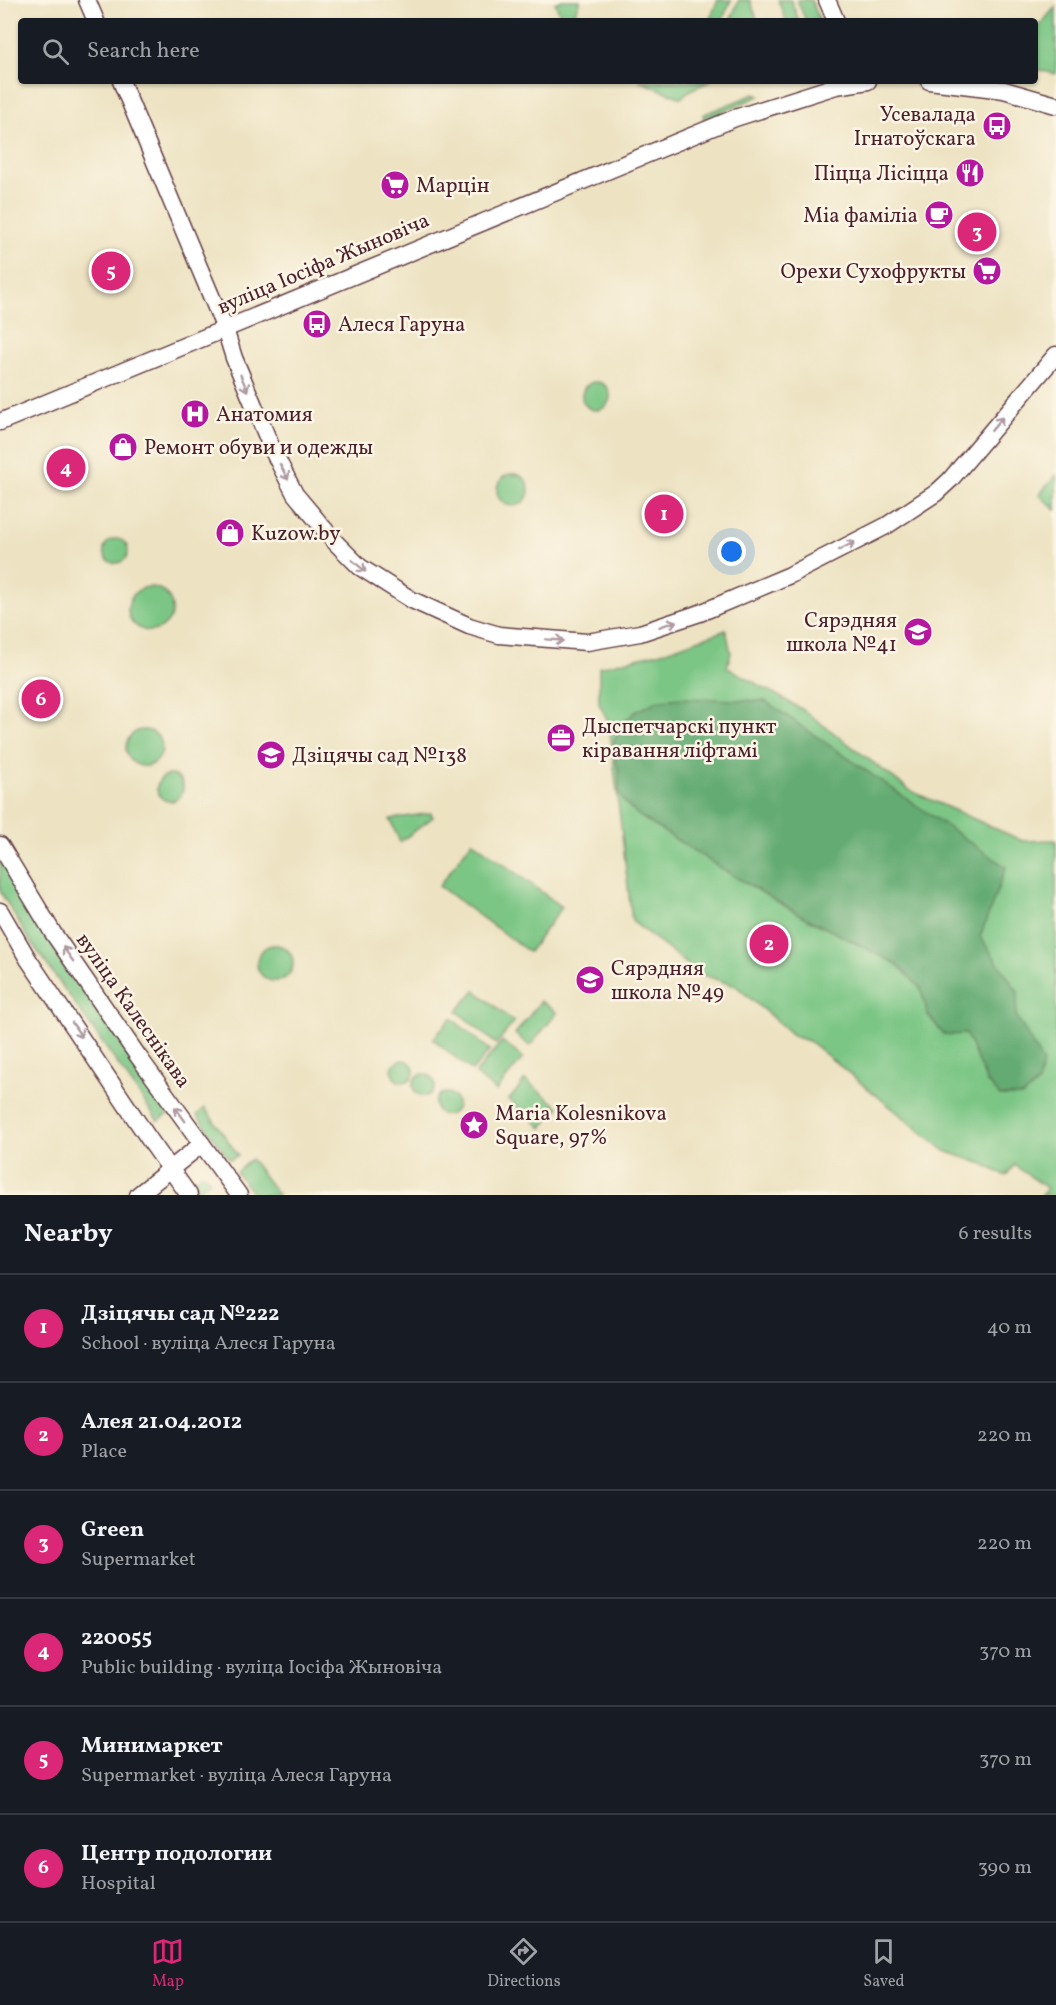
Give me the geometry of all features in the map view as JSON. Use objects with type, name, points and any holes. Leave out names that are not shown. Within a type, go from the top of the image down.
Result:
[{"type":"main road","points":[[87,0],[95,18]]},
{"type":"main road","points":[[827,0],[835,18]]},
{"type":"main road","points":[[122,84],[225,329],[234,358],[270,443],[295,494],[336,543],[360,567],[412,600],[469,626],[499,635],[587,642],[640,633],[700,613],[790,575],[886,526],[936,493],[950,480],[1055,357]]},
{"type":"main road","name":"вуліца Іосіфа Жыновіча","points":[[0,422],[735,118],[846,84]]},
{"type":"main road","points":[[954,84],[1004,90],[1056,105]]},
{"type":"main road","name":"вуліца Калеснікава","points":[[0,845],[53,933],[239,1195]]},
{"type":"main road","points":[[0,911],[28,958],[189,1195]]},
{"type":"main road","points":[[138,1195],[202,1144]]},
{"type":"green space","points":[[562,0],[580,0],[573,18],[562,18],[555,3]]},
{"type":"green space","points":[[718,0],[731,0],[723,18],[710,18]]},
{"type":"green space","points":[[739,0],[750,0],[757,18],[731,18]]},
{"type":"green space","points":[[778,0],[791,0],[798,18],[785,18]]},
{"type":"green space","points":[[797,0],[811,0],[819,18],[805,18]]},
{"type":"green space","points":[[1056,6],[1056,74],[1038,70],[1038,27]]},
{"type":"green space","points":[[646,84],[704,84],[690,90],[681,98]]},
{"type":"green space","points":[[754,94],[759,96],[704,120],[705,114]]},
{"type":"green space","points":[[596,382],[606,386],[610,396],[606,406],[596,410],[586,406],[582,396],[586,386]]},
{"type":"green space","points":[[513,474],[524,479],[529,490],[524,501],[513,506],[502,501],[497,490],[502,479]]},
{"type":"green space","points":[[1056,475],[1056,510],[1039,495]]},
{"type":"green space","points":[[116,539],[124,543],[128,551],[124,559],[116,563],[108,559],[104,551],[108,543]]},
{"type":"green space","points":[[150,587],[165,594],[172,609],[165,624],[150,631],[135,624],[128,609],[135,594]]},
{"type":"green space","points":[[726,630],[731,653],[727,667],[803,710],[911,791],[1023,841],[1056,840],[1056,1195],[1042,1195],[1047,1188],[1014,1165],[1006,1176],[983,1164],[945,1151],[809,1041],[795,1037],[736,986],[700,974],[632,921],[609,724],[599,703],[599,667],[666,651]]},
{"type":"green space","points":[[684,698],[765,701],[1006,867],[980,937],[1018,992],[1016,1015],[1043,1063],[1038,1083],[1023,1096],[1000,1096],[987,1082],[966,1034],[944,1035],[928,1015],[921,989],[897,964],[802,916],[727,872],[639,816],[625,803],[619,793],[619,771],[614,755],[614,741],[621,725],[635,712],[659,700]]},
{"type":"green space","points":[[144,730],[157,735],[162,748],[157,761],[144,766],[131,761],[126,748],[131,735]]},
{"type":"green space","points":[[170,775],[179,779],[183,788],[179,797],[170,801],[161,797],[157,788],[161,779]]},
{"type":"green space","points":[[431,813],[433,817],[400,842],[390,819]]},
{"type":"green space","points":[[472,841],[562,907],[529,952],[439,886]]},
{"type":"green space","points":[[0,857],[170,1113],[158,1121],[26,935],[0,891]]},
{"type":"green space","points":[[275,945],[288,950],[293,963],[288,976],[275,981],[262,976],[257,963],[262,950]]},
{"type":"green space","points":[[475,990],[514,1022],[496,1044],[457,1011]]},
{"type":"green space","points":[[541,1001],[557,1013],[530,1046],[515,1034]]},
{"type":"green space","points":[[451,1018],[490,1050],[472,1071],[433,1039]]},
{"type":"green space","points":[[502,1041],[523,1058],[496,1091],[475,1074]]},
{"type":"green space","points":[[403,1060],[411,1063],[414,1071],[411,1079],[403,1082],[395,1079],[392,1071],[395,1063]]},
{"type":"green space","points":[[424,1074],[432,1077],[435,1085],[432,1093],[424,1096],[416,1093],[413,1085],[416,1077]]},
{"type":"green space","points":[[525,1080],[559,1107],[542,1128],[509,1100]]},
{"type":"green space","points":[[446,1093],[454,1096],[457,1104],[454,1112],[446,1115],[438,1112],[435,1104],[438,1096]]},
{"type":"green space","points":[[205,1108],[238,1155],[230,1160],[197,1115]]},
{"type":"green space","points":[[251,1159],[278,1195],[254,1195],[236,1172]]},
{"type":"green space","points":[[200,1174],[205,1174],[210,1181],[196,1191],[193,1181]]},
{"type":"place","name":"Усевалада Ігнатоўскага","points":[[997,126]]},
{"type":"place","name":"Піцца Лісіцца","points":[[970,173]]},
{"type":"place","name":"Марцін","points":[[395,185]]},
{"type":"place","name":"Mia фаміліа","points":[[939,215]]},
{"type":"place","name":"Green","points":[[977,232]]},
{"type":"place","name":"Минимаркет","points":[[111,271]]},
{"type":"place","name":"Орехи Сухофрукты","points":[[987,271]]},
{"type":"place","name":"Алеся Гаруна","points":[[317,324]]},
{"type":"place","name":"Анатомия","points":[[195,414]]},
{"type":"place","name":"Ремонт обуви и одежды","points":[[123,447]]},
{"type":"place","name":"220055","points":[[66,468]]},
{"type":"place","name":"Дзіцячы сад №222","points":[[664,514]]},
{"type":"place","name":"Kuzow.by","points":[[230,533]]},
{"type":"place","name":"Сярэдняя школа №41","points":[[918,632]]},
{"type":"place","name":"Центр подологии","points":[[41,699]]},
{"type":"place","name":"Дыспетчарскі пункт кіравання ліфтамі","points":[[561,738]]},
{"type":"place","name":"Дзіцячы сад №138","points":[[271,755]]},
{"type":"place","name":"Алея 21.04.2012","points":[[769,944]]},
{"type":"place","name":"Сярэдняя школа №49","points":[[590,980]]},
{"type":"place","name":"Maria Kolesnikova Square, 97%","points":[[474,1125]]}]
